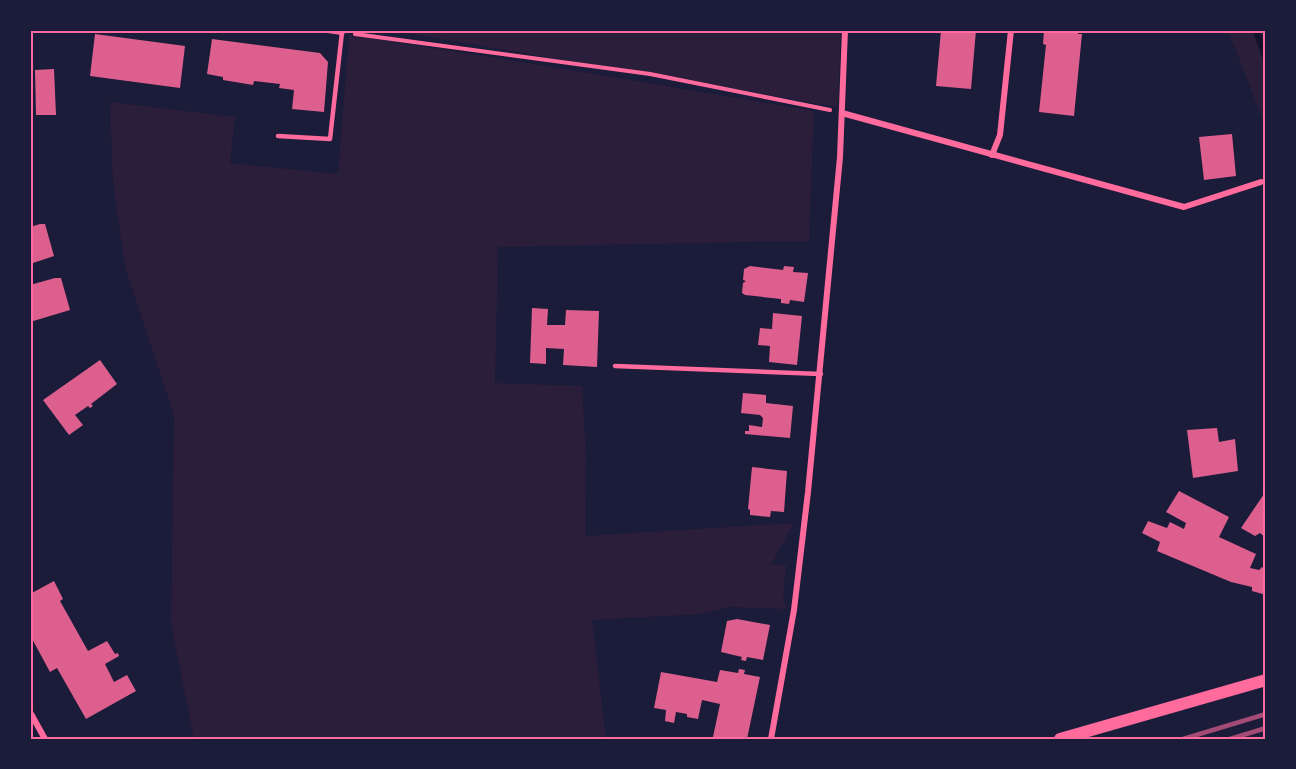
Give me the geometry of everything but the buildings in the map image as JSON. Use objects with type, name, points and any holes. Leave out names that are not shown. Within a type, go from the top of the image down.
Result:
[{"type":"main road","points":[[1060,739],[1266,680]]},
{"type":"street","points":[[328,30],[342,32]]},
{"type":"street","points":[[771,739],[794,610],[821,374],[840,157],[846,30]]},
{"type":"street","points":[[992,155],[1000,135],[1011,30]]},
{"type":"street","points":[[842,113],[1184,207],[1261,182]]},
{"type":"street","points":[[30,712],[45,739]]},
{"type":"lane","points":[[278,136],[330,139],[342,32]]},
{"type":"lane","points":[[615,366],[821,374]]},
{"type":"path","points":[[362,32],[650,74],[842,113]]},
{"type":"shaded area","points":[[389,30],[841,30],[838,107]]},
{"type":"shaded area","points":[[1228,30],[1266,30],[1266,128]]},
{"type":"shaded area","points":[[349,35],[814,111],[809,241],[498,247],[495,383],[582,386],[586,457],[585,536],[794,523],[771,565],[786,565],[783,598],[787,609],[729,607],[703,614],[592,620],[606,739],[194,739],[171,624],[174,415],[125,267],[113,183],[110,102],[235,117],[230,163],[338,174]]},
{"type":"waterway","points":[[1256,30],[1266,57]]},
{"type":"railway","points":[[1183,739],[1266,714]]},
{"type":"railway","points":[[1230,739],[1266,728]]}]
